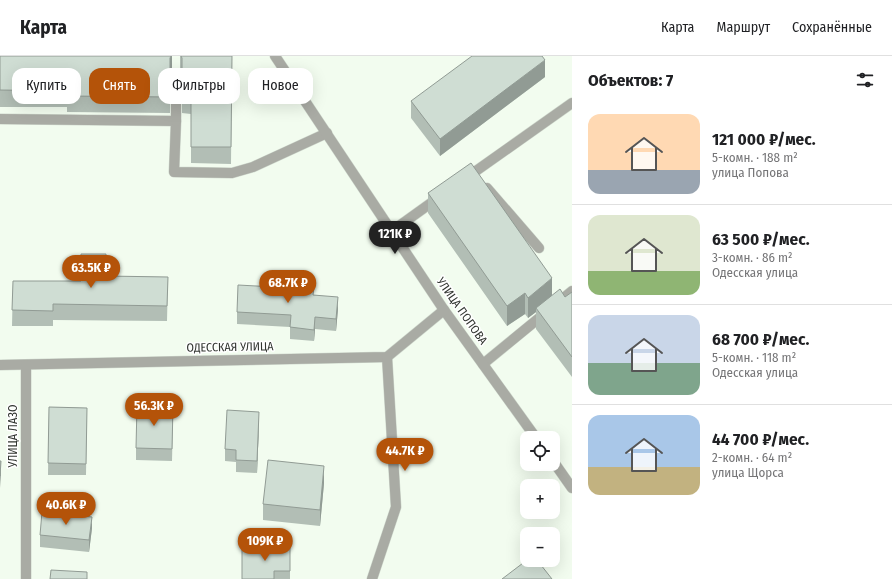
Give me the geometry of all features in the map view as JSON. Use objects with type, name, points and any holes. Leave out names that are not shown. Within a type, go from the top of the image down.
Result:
[{"type":"street","name":"УЛИЦА ПОПОВА","points":[[275,56],[444,310],[531,431]]},
{"type":"street","points":[[461,182],[572,103]]},
{"type":"street","points":[[176,104],[174,172],[232,173],[253,167],[327,133]]},
{"type":"street","points":[[0,119],[176,121]]},
{"type":"street","points":[[474,173],[539,248]]},
{"type":"street","points":[[392,231],[449,191]]},
{"type":"street","points":[[483,364],[572,291]]},
{"type":"street","points":[[372,579],[396,507],[387,357],[444,310]]},
{"type":"street","name":"ОДЕССКАЯ УЛИЦА","points":[[0,365],[387,357]]},
{"type":"street","name":"УЛИЦА ЛАЗО","points":[[26,365],[26,579]]},
{"type":"street","points":[[560,471],[572,488]]},
{"type":"building","points":[[0,56],[171,56],[170,68],[158,68],[158,97],[150,97],[150,68],[89,68],[89,96],[81,96],[81,68],[12,68],[12,90],[0,90]]},
{"type":"building","points":[[181,56],[232,56],[232,68],[182,68]]},
{"type":"building","points":[[472,56],[542,56],[545,60],[440,139],[411,101]]},
{"type":"building","points":[[191,104],[231,104],[231,147],[191,147]]},
{"type":"building","points":[[471,163],[552,278],[528,298],[525,293],[507,306],[428,193]]},
{"type":"building","points":[[81,254],[106,254],[106,276],[168,277],[167,306],[53,304],[53,311],[12,310],[13,281],[81,281]]},
{"type":"building","points":[[238,285],[293,288],[293,285],[314,287],[313,295],[338,297],[336,319],[315,317],[314,330],[290,327],[291,315],[237,312]]},
{"type":"building","points":[[560,289],[565,297],[572,292],[572,357],[536,308]]},
{"type":"building","points":[[137,405],[173,406],[172,449],[136,448]]},
{"type":"building","points":[[49,407],[87,408],[86,464],[48,463]]},
{"type":"building","points":[[227,410],[259,412],[257,461],[236,460],[236,450],[225,449]]},
{"type":"building","points":[[268,460],[324,466],[320,510],[263,504]]},
{"type":"building","points":[[42,512],[92,517],[89,540],[40,535]]},
{"type":"building","points":[[242,547],[290,547],[290,571],[274,571],[274,579],[242,579]]},
{"type":"building","points":[[520,565],[520,567],[543,567],[552,579],[502,579]]},
{"type":"building","points":[[51,570],[87,572],[87,579],[50,579]]}]
